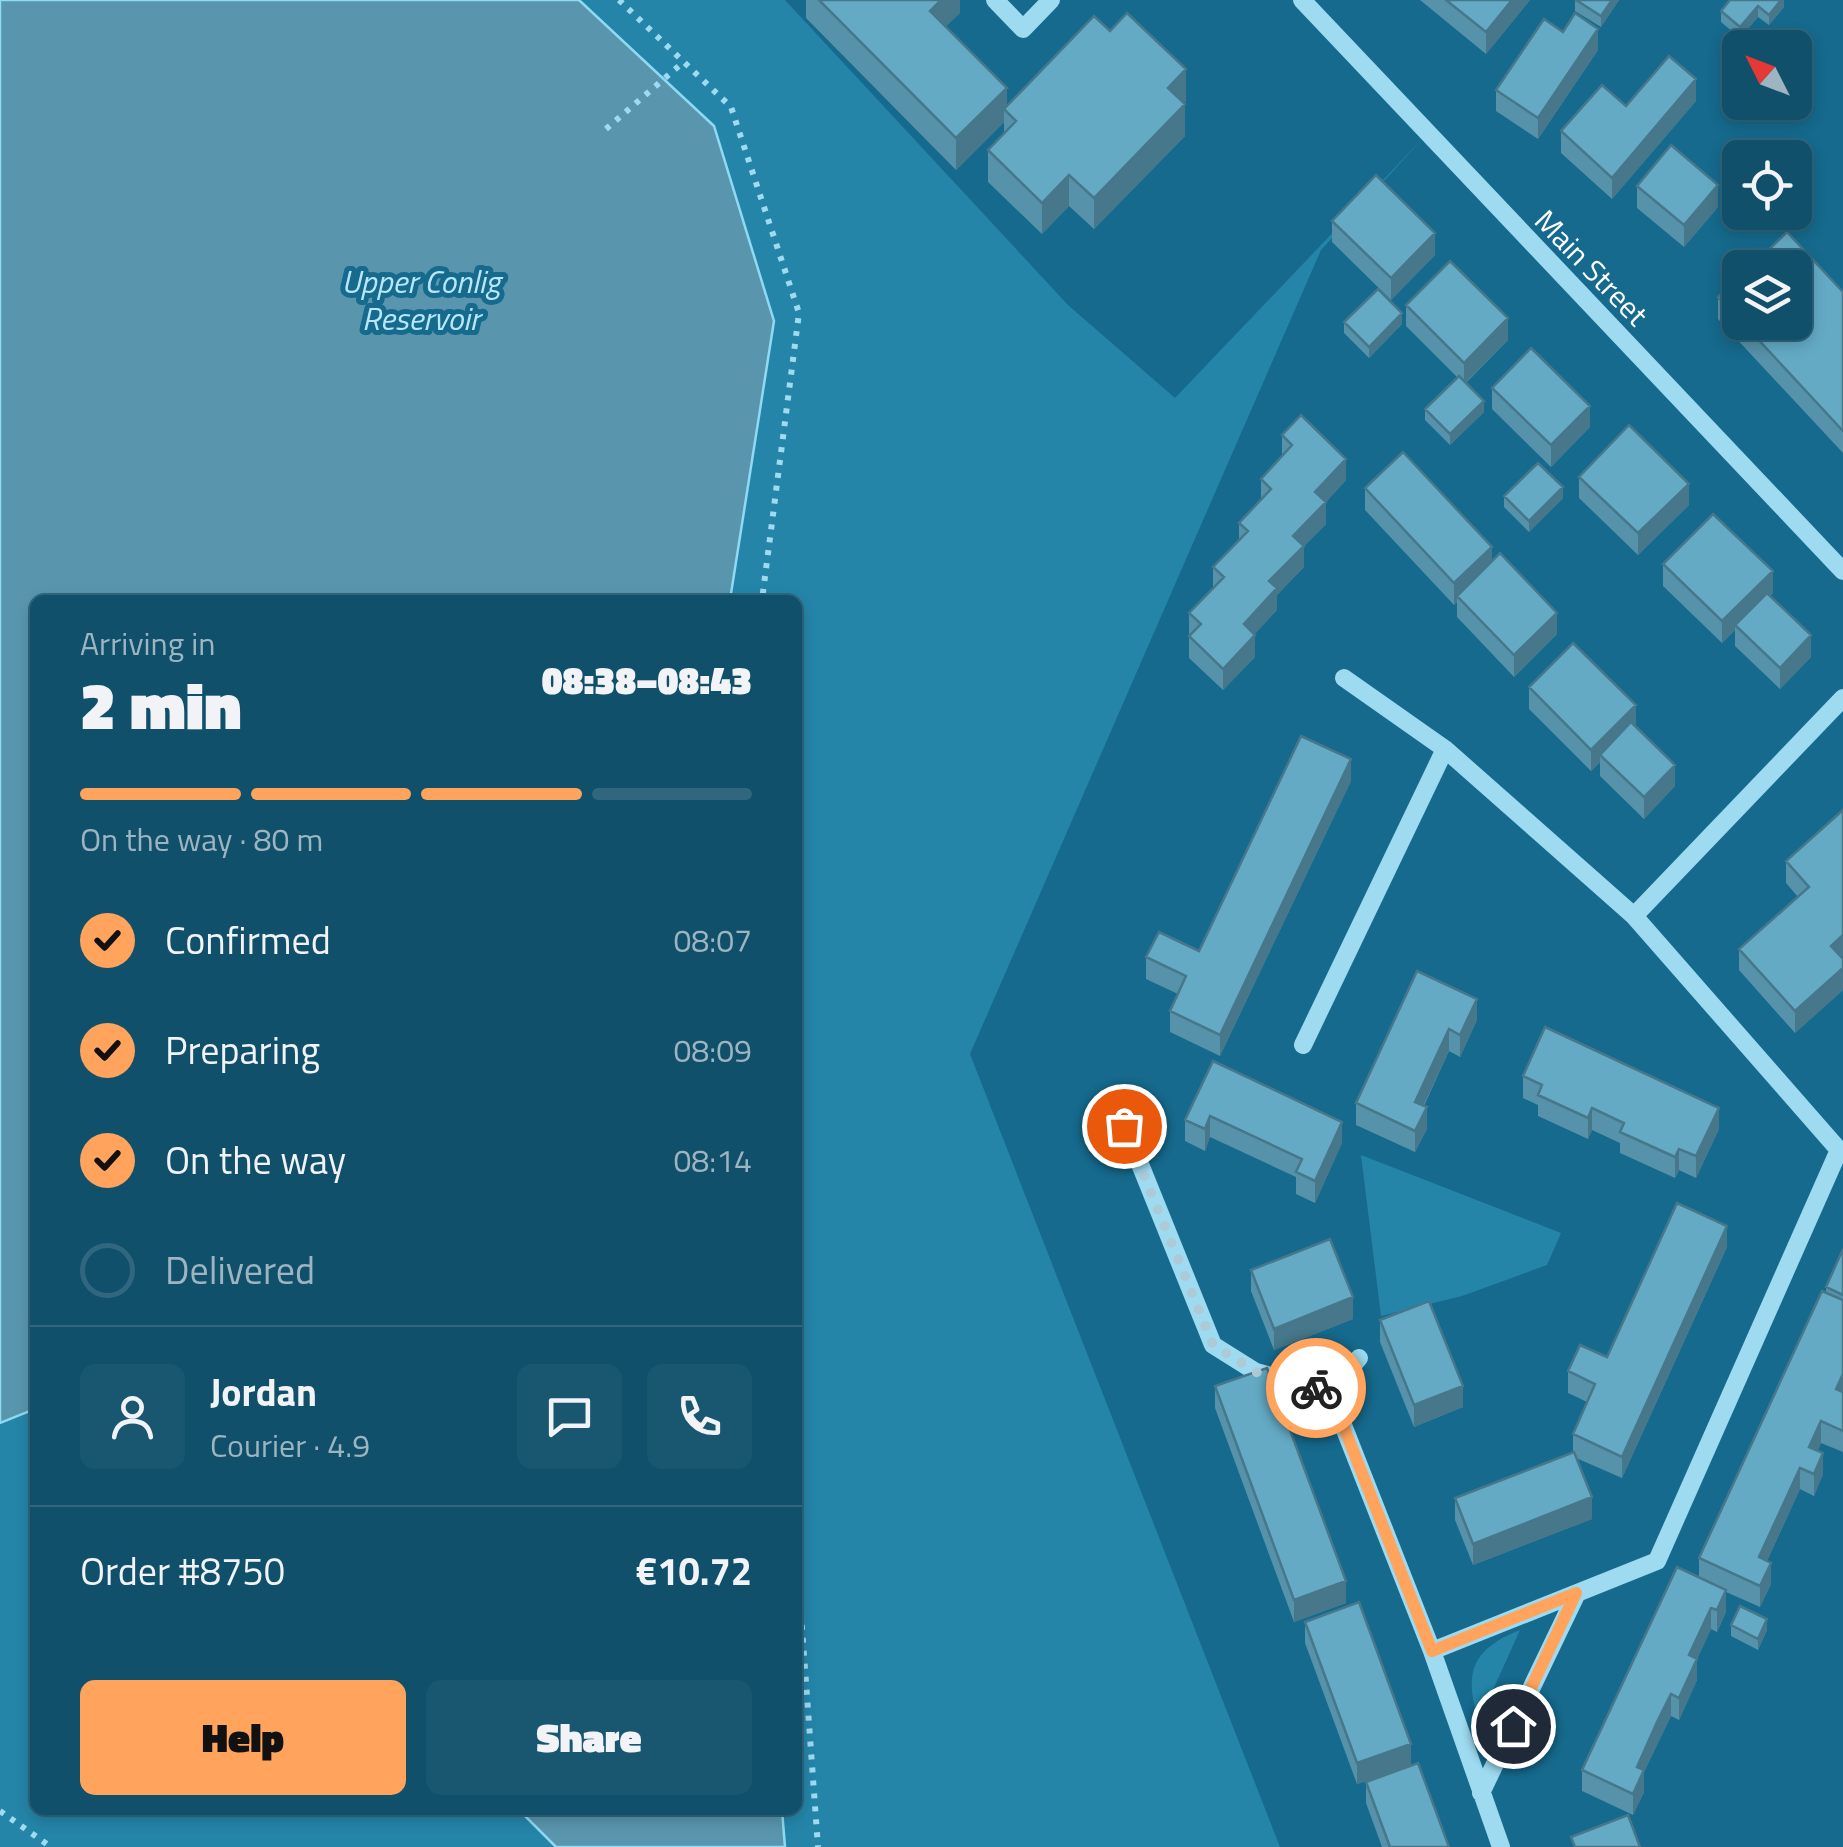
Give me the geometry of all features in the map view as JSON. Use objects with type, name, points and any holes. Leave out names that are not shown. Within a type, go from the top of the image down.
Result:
[{"type":"street","points":[[996,0],[1023,28],[1051,0]]},
{"type":"street","name":"Main Street","points":[[1302,0],[1843,571]]},
{"type":"street","points":[[1344,678],[1445,749],[1634,916],[1841,1151],[1658,1561],[1432,1651]]},
{"type":"street","points":[[1634,916],[1843,698]]},
{"type":"street","points":[[1304,1045],[1445,749]]},
{"type":"street","points":[[1124,1126],[1213,1345],[1256,1372],[1330,1392]]},
{"type":"street","points":[[1330,1392],[1359,1358]]},
{"type":"street","points":[[1330,1392],[1432,1651],[1501,1847]]},
{"type":"street","points":[[1481,1793],[1576,1593]]},
{"type":"path","points":[[618,0],[731,107],[799,313],[763,595]]},
{"type":"path","points":[[606,129],[680,65]]},
{"type":"path","points":[[802,1629],[818,1847]]},
{"type":"path","points":[[0,1811],[51,1847]]},
{"type":"shaded area","points":[[0,0],[785,0],[1068,305],[1175,398],[1426,135],[1321,250],[970,1054],[1280,1847],[0,1847]]},
{"type":"shaded area","points":[[1361,1155],[1561,1233],[1547,1265],[1462,1296],[1381,1316]]},
{"type":"shaded area","points":[[1520,1630],[1479,1721],[1472,1689],[1476,1665],[1491,1645]]},
{"type":"water","name":"Upper Conlig Reservoir","points":[[0,0],[579,0],[714,126],[774,321],[731,595],[30,595],[30,1411],[0,1423]]},
{"type":"water","points":[[524,1815],[782,1815],[785,1847],[556,1847]]},
{"type":"building","points":[[819,0],[941,0],[930,11],[1007,88],[956,138]]},
{"type":"building","points":[[1446,0],[1512,0],[1486,32]]},
{"type":"building","points":[[1576,0],[1612,0],[1601,16]]},
{"type":"building","points":[[1730,0],[1781,0],[1769,15],[1758,6],[1740,27],[1721,11]]},
{"type":"building","points":[[1127,13],[1186,69],[1168,88],[1185,104],[1094,198],[1069,175],[1042,203],[988,150],[1016,121],[1004,109],[1094,16],[1110,31]]},
{"type":"building","points":[[1575,13],[1598,29],[1538,118],[1496,90],[1544,19],[1563,32]]},
{"type":"building","points":[[1669,56],[1696,79],[1612,178],[1561,131],[1602,85],[1626,106]]},
{"type":"building","points":[[1671,145],[1718,185],[1684,225],[1637,186]]},
{"type":"building","points":[[1376,175],[1435,233],[1391,278],[1332,221]]},
{"type":"building","points":[[1787,232],[1804,250],[1768,250]]},
{"type":"building","points":[[1812,259],[1843,292],[1843,431],[1759,340],[1812,340]]},
{"type":"building","points":[[1450,261],[1508,318],[1464,363],[1406,305]]},
{"type":"building","points":[[1378,289],[1402,313],[1369,347],[1344,322]]},
{"type":"building","points":[[1531,348],[1590,406],[1551,445],[1492,388]]},
{"type":"building","points":[[1459,376],[1484,401],[1450,434],[1425,409]]},
{"type":"building","points":[[1301,415],[1346,459],[1315,492],[1326,502],[1293,536],[1304,546],[1269,581],[1277,588],[1244,624],[1255,635],[1223,669],[1189,636],[1201,624],[1189,613],[1224,577],[1213,567],[1248,531],[1239,523],[1271,489],[1261,479],[1292,445],[1282,435]]},
{"type":"building","points":[[1629,425],[1689,484],[1638,533],[1579,477]]},
{"type":"building","points":[[1403,452],[1492,547],[1454,583],[1365,488]]},
{"type":"building","points":[[1538,463],[1563,487],[1529,521],[1504,496]]},
{"type":"building","points":[[1713,514],[1773,571],[1722,621],[1663,564]]},
{"type":"building","points":[[1500,553],[1557,613],[1514,655],[1457,596]]},
{"type":"building","points":[[1767,593],[1811,635],[1780,668],[1735,625]]},
{"type":"building","points":[[1573,643],[1636,705],[1591,750],[1529,687]]},
{"type":"building","points":[[1631,722],[1675,765],[1644,797],[1600,755]]},
{"type":"building","points":[[1301,736],[1351,759],[1220,1035],[1170,1011],[1186,976],[1146,957],[1159,932],[1199,951]]},
{"type":"building","points":[[1843,810],[1843,935],[1831,946],[1843,959],[1843,968],[1795,1011],[1739,949],[1809,887],[1786,861]]},
{"type":"building","points":[[1417,971],[1477,999],[1460,1035],[1449,1029],[1415,1102],[1427,1107],[1415,1131],[1356,1103]]},
{"type":"building","points":[[1545,1027],[1719,1108],[1696,1156],[1679,1149],[1675,1157],[1620,1132],[1624,1123],[1592,1108],[1588,1118],[1538,1095],[1542,1085],[1523,1076]]},
{"type":"building","points":[[1213,1061],[1342,1122],[1315,1181],[1296,1172],[1302,1159],[1210,1116],[1205,1129],[1185,1120]]},
{"type":"building","points":[[1677,1203],[1727,1226],[1622,1457],[1573,1434],[1595,1384],[1568,1371],[1580,1345],[1607,1357]]},
{"type":"building","points":[[1330,1239],[1353,1297],[1274,1329],[1251,1270]]},
{"type":"building","points":[[1843,1249],[1843,1295],[1826,1287]]},
{"type":"building","points":[[1822,1291],[1843,1300],[1843,1374],[1836,1389],[1843,1392],[1843,1431],[1821,1421],[1809,1447],[1823,1453],[1814,1474],[1800,1468],[1759,1557],[1771,1563],[1760,1586],[1699,1558]]},
{"type":"building","points":[[1429,1301],[1463,1386],[1414,1405],[1380,1320]]},
{"type":"building","points":[[1267,1368],[1346,1581],[1294,1600],[1215,1386]]},
{"type":"building","points":[[1574,1452],[1592,1497],[1473,1544],[1455,1498]]},
{"type":"building","points":[[1677,1567],[1726,1590],[1717,1610],[1711,1608],[1689,1655],[1697,1659],[1679,1698],[1671,1694],[1657,1722],[1637,1767],[1644,1770],[1633,1794],[1582,1770]]},
{"type":"building","points":[[1359,1602],[1411,1744],[1357,1763],[1305,1622]]},
{"type":"building","points":[[1740,1606],[1767,1619],[1758,1639],[1731,1625]]},
{"type":"building","points":[[1418,1763],[1449,1847],[1390,1847],[1366,1782]]},
{"type":"building","points":[[1628,1815],[1640,1847],[1575,1847],[1571,1837]]},
{"type":"way so far","points":[[1124,1126],[1213,1345],[1256,1372],[1316,1388]]},
{"type":"route","points":[[1316,1388],[1330,1392],[1432,1651],[1576,1593],[1513,1726]]}]
